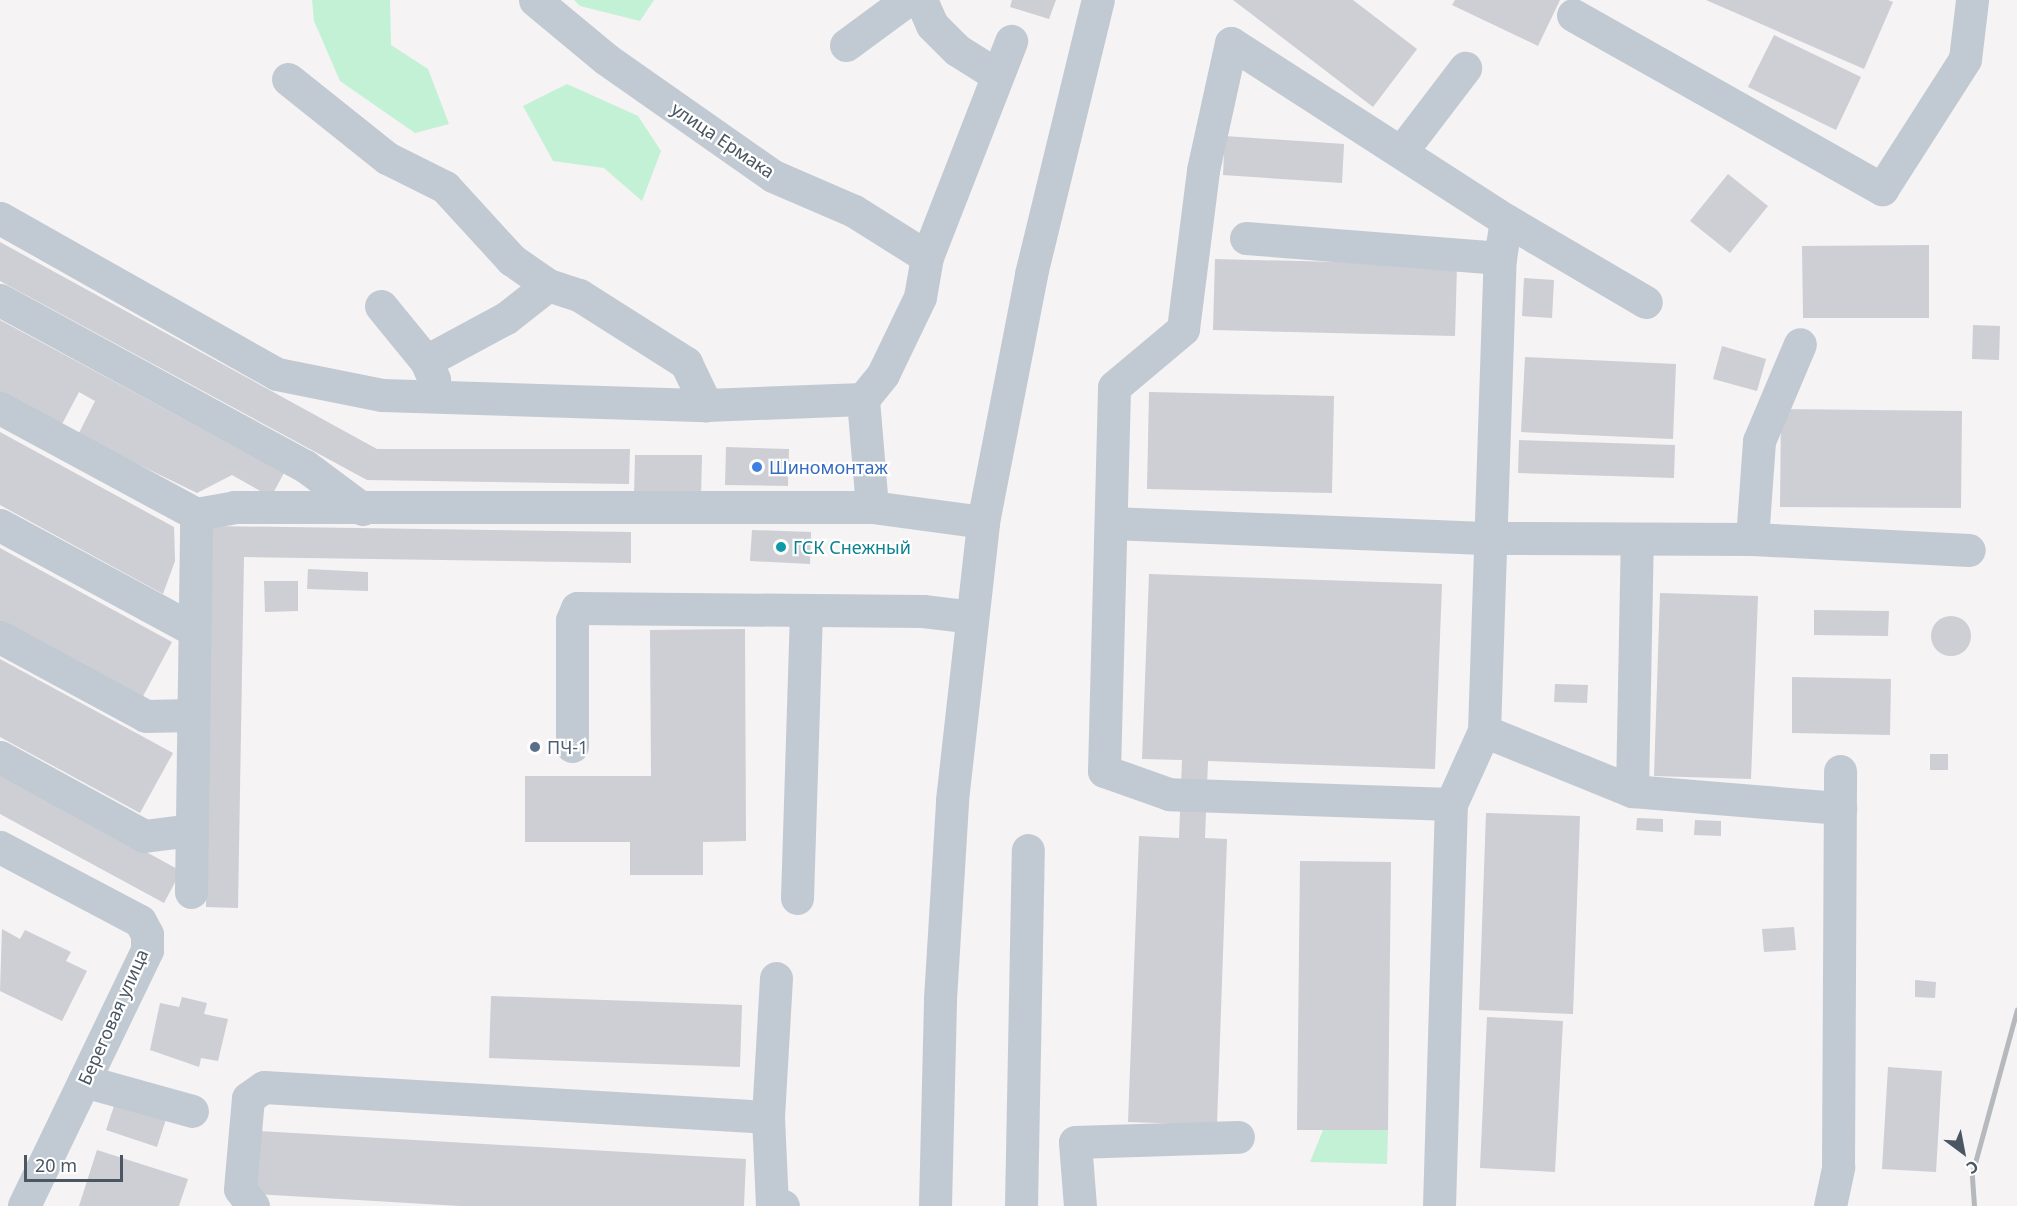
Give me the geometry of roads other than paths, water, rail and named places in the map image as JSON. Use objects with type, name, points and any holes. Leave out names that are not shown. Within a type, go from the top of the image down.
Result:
[{"type":"street","name":"улица Ермака","points":[[535,0],[606,59],[773,176],[854,211],[927,257]]},
{"type":"street","points":[[846,45],[907,0]]},
{"type":"street","points":[[921,0],[940,34],[997,75]]},
{"type":"street","points":[[935,1206],[949,847],[983,522],[1031,274],[1098,0]]},
{"type":"street","points":[[1573,15],[1882,189],[1965,58],[1972,0]]},
{"type":"street","points":[[872,507],[863,399],[883,374],[920,297],[927,257],[1011,41]]},
{"type":"street","points":[[1451,804],[1169,794],[1104,771],[1114,387],[1183,329],[1203,170],[1231,44],[1506,220],[1646,302]]},
{"type":"street","points":[[1401,152],[1465,68]]},
{"type":"street","points":[[288,79],[387,158],[445,187],[512,260],[548,285],[579,295],[686,363],[706,405]]},
{"type":"street","points":[[0,218],[277,374],[382,395],[706,405],[863,399]]},
{"type":"street","points":[[1439,1206],[1451,804],[1484,731],[1500,258],[1506,220]]},
{"type":"street","points":[[1246,238],[1500,258]]},
{"type":"street","points":[[426,361],[506,318],[548,285]]},
{"type":"street","points":[[0,300],[305,466],[363,509]]},
{"type":"street","points":[[381,306],[426,361],[442,397]]},
{"type":"street","points":[[1752,539],[1759,441],[1800,344]]},
{"type":"street","points":[[0,408],[196,514],[234,507],[363,509],[872,507],[983,522]]},
{"type":"street","points":[[190,892],[196,514]]},
{"type":"street","points":[[1111,523],[1491,538],[1752,539],[1969,550]]},
{"type":"street","points":[[0,525],[194,630]]},
{"type":"street","points":[[1632,791],[1637,538]]},
{"type":"street","points":[[572,746],[572,620],[577,608],[923,611],[972,617]]},
{"type":"street","points":[[797,898],[806,611]]},
{"type":"street","points":[[0,637],[146,716],[193,715]]},
{"type":"street","points":[[1484,731],[1632,791],[1840,808]]},
{"type":"street","points":[[0,758],[144,836],[191,830]]},
{"type":"street","points":[[1830,1206],[1838,1167],[1840,771]]},
{"type":"street","name":"Береговая улица","points":[[0,847],[140,921],[147,934],[147,950],[24,1206]]},
{"type":"street","points":[[1021,1206],[1028,850]]},
{"type":"street","points":[[776,978],[768,1117],[776,1206]]},
{"type":"street","points":[[84,1081],[192,1112]]},
{"type":"street","points":[[253,1206],[240,1189],[248,1098],[264,1087],[768,1117]]},
{"type":"street","points":[[1080,1206],[1075,1142],[1238,1137]]},
{"type":"railway","points":[[1974,1206],[1972,1174],[2017,1010]]},
{"type":"place","name":"Шиномонтаж","points":[[757,467]]},
{"type":"place","name":"ГСК Снежный","points":[[781,547]]},
{"type":"place","name":"ПЧ-1","points":[[535,747]]}]
